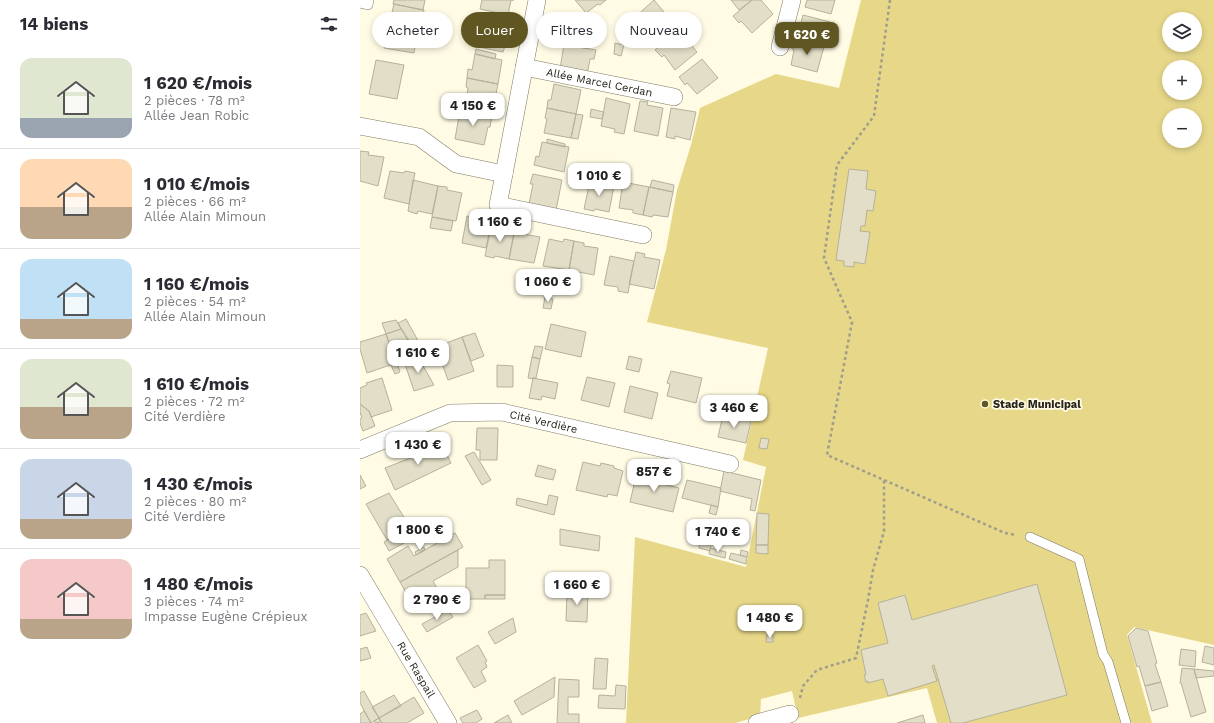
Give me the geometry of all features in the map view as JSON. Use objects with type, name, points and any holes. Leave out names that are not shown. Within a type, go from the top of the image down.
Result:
[{"type":"street","points":[[536,0],[498,205],[643,235]]},
{"type":"street","points":[[780,46],[792,0]]},
{"type":"street","name":"Allée Marcel Cerdan","points":[[524,67],[674,97]]},
{"type":"street","points":[[360,126],[419,138],[456,164],[504,174]]},
{"type":"street","name":"Cité Verdière","points":[[360,450],[450,413],[502,412],[730,464]]},
{"type":"street","name":"Rue Raspail","points":[[360,575],[448,723]]},
{"type":"street","points":[[757,723],[790,714]]},
{"type":"lane","points":[[360,4],[368,5],[369,0]]},
{"type":"lane","points":[[1030,537],[1080,559],[1103,654],[1108,662],[1126,723]]},
{"type":"path","points":[[890,0],[874,116],[837,165],[824,258],[852,322],[827,455],[1005,532],[1030,537]]},
{"type":"path","points":[[790,714],[799,702],[803,686],[817,670],[856,658],[868,600],[872,570],[884,531],[884,480]]},
{"type":"shaded area","name":"Stade Municipal","points":[[861,0],[1214,0],[1214,645],[1134,627],[1127,635],[1152,723],[937,723],[927,688],[798,718],[792,691],[761,699],[760,716],[735,723],[626,723],[635,537],[746,567],[766,467],[743,460],[768,348],[647,322],[666,250],[677,190],[691,145],[700,108],[776,74],[839,88]]},
{"type":"building","points":[[394,0],[425,0],[423,10],[393,4]]},
{"type":"building","points":[[482,0],[511,0],[509,12],[494,12],[480,9]]},
{"type":"building","points":[[575,0],[606,0],[600,5],[598,4],[585,12]]},
{"type":"building","points":[[654,0],[664,12],[641,12]]},
{"type":"building","points":[[731,0],[752,0],[739,10]]},
{"type":"building","points":[[752,0],[761,0],[773,14],[752,33],[741,21],[739,23],[733,16]]},
{"type":"building","points":[[807,0],[835,0],[831,14],[805,7]]},
{"type":"building","points":[[394,4],[424,10],[424,12],[392,12]]},
{"type":"building","points":[[803,15],[830,22],[824,47],[794,40],[796,30],[799,31]]},
{"type":"building","points":[[794,40],[824,47],[817,72],[791,65]]},
{"type":"building","points":[[615,43],[615,48],[623,48],[621,56],[614,54]]},
{"type":"building","points":[[384,48],[415,48],[414,53]]},
{"type":"building","points":[[484,48],[504,48],[503,52]]},
{"type":"building","points":[[563,48],[585,48],[596,50],[594,59],[590,59],[587,75],[560,69]]},
{"type":"building","points":[[657,48],[694,48],[697,52],[675,70],[664,55],[662,57],[655,50]]},
{"type":"building","points":[[476,49],[496,54],[495,59],[475,54]]},
{"type":"building","points":[[475,54],[502,60],[498,84],[467,78],[468,69],[472,70]]},
{"type":"building","points":[[702,59],[718,78],[697,94],[687,83],[685,85],[679,77]]},
{"type":"building","points":[[376,60],[404,65],[397,99],[369,94]]},
{"type":"building","points":[[467,78],[498,84],[493,109],[466,103],[468,88],[466,87]]},
{"type":"building","points":[[554,84],[581,90],[576,114],[547,108],[548,100],[551,100]]},
{"type":"building","points":[[606,98],[630,104],[624,134],[614,132],[615,129],[601,126]]},
{"type":"building","points":[[640,101],[648,102],[647,105],[663,108],[658,136],[634,131]]},
{"type":"building","points":[[547,108],[576,114],[571,138],[544,133],[547,119],[545,118]]},
{"type":"building","points":[[671,108],[696,112],[690,140],[675,136],[675,139],[666,137]]},
{"type":"building","points":[[591,109],[604,112],[602,119],[590,117]]},
{"type":"building","points":[[460,110],[492,116],[484,145],[455,139]]},
{"type":"building","points":[[576,114],[583,115],[578,139],[571,138]]},
{"type":"building","points":[[547,139],[565,144],[565,147],[547,143]]},
{"type":"building","points":[[542,142],[569,147],[564,172],[534,165],[536,156],[539,157]]},
{"type":"building","points":[[360,151],[369,152],[368,155],[384,157],[378,186],[360,181]]},
{"type":"building","points":[[849,169],[868,171],[866,189],[876,191],[873,211],[867,210],[865,226],[861,226],[860,231],[870,232],[865,264],[854,262],[854,267],[844,266],[844,261],[836,260]]},
{"type":"building","points":[[390,171],[415,173],[409,204],[384,198]]},
{"type":"building","points":[[533,174],[562,180],[556,210],[529,204],[533,184],[530,184]]},
{"type":"building","points":[[413,180],[438,186],[432,214],[418,211],[417,214],[408,211]]},
{"type":"building","points":[[652,180],[674,185],[673,192],[650,187]]},
{"type":"building","points":[[590,181],[614,186],[609,212],[595,209],[594,211],[584,209]]},
{"type":"building","points":[[623,182],[649,187],[643,215],[633,213],[633,210],[619,208]]},
{"type":"building","points":[[438,186],[447,187],[447,190],[462,193],[456,221],[432,217]]},
{"type":"building","points":[[649,187],[673,192],[668,217],[653,215],[652,217],[643,215]]},
{"type":"building","points":[[467,216],[483,220],[484,217],[492,219],[486,248],[462,243]]},
{"type":"building","points":[[432,217],[453,221],[451,231],[430,228]]},
{"type":"building","points":[[491,227],[514,232],[509,259],[495,256],[494,258],[485,256]]},
{"type":"building","points":[[515,230],[524,231],[523,234],[540,237],[534,263],[509,259]]},
{"type":"building","points":[[549,239],[563,242],[564,239],[574,241],[569,270],[543,266]]},
{"type":"building","points":[[574,241],[584,243],[584,246],[598,248],[594,275],[569,270]]},
{"type":"building","points":[[636,252],[645,254],[644,257],[660,260],[654,289],[629,284]]},
{"type":"building","points":[[610,256],[634,261],[628,293],[618,291],[618,287],[604,285]]},
{"type":"building","points":[[545,297],[553,299],[551,309],[543,308]]},
{"type":"building","points":[[406,319],[421,346],[414,349],[398,323]]},
{"type":"building","points":[[396,320],[401,329],[386,334],[382,323]]},
{"type":"building","points":[[551,324],[586,332],[581,357],[545,349]]},
{"type":"building","points":[[401,329],[418,357],[396,363],[386,334]]},
{"type":"building","points":[[475,333],[484,356],[471,361],[462,337]]},
{"type":"building","points":[[386,334],[396,363],[367,373],[360,349],[360,342]]},
{"type":"building","points":[[462,337],[474,371],[448,380],[436,347]]},
{"type":"building","points":[[535,346],[543,347],[540,359],[532,357]]},
{"type":"building","points":[[629,356],[642,359],[639,372],[626,369]]},
{"type":"building","points":[[418,357],[434,385],[414,391],[404,361]]},
{"type":"building","points":[[532,357],[540,359],[536,378],[533,379],[528,378]]},
{"type":"building","points":[[397,363],[400,372],[395,374],[391,365]]},
{"type":"building","points":[[497,365],[513,366],[513,387],[497,387]]},
{"type":"building","points":[[671,371],[702,378],[696,403],[667,396],[670,384],[667,383]]},
{"type":"building","points":[[587,377],[615,383],[609,407],[581,400]]},
{"type":"building","points":[[382,378],[392,410],[371,417],[369,411],[360,404],[360,388],[367,385],[366,383]]},
{"type":"building","points":[[533,378],[558,383],[555,399],[542,396],[541,400],[529,398]]},
{"type":"building","points":[[630,386],[658,393],[652,419],[624,412]]},
{"type":"building","points":[[360,404],[369,411],[375,426],[363,431],[360,423],[360,419],[362,418]]},
{"type":"building","points":[[723,415],[751,421],[746,443],[718,437]]},
{"type":"building","points":[[477,428],[498,428],[497,460],[480,460],[480,450],[476,450]]},
{"type":"building","points":[[761,438],[769,439],[767,449],[759,448]]},
{"type":"building","points":[[441,443],[451,463],[395,490],[385,468],[413,457],[412,454]]},
{"type":"building","points":[[474,452],[491,480],[482,485],[465,456]]},
{"type":"building","points":[[583,462],[600,466],[601,463],[614,466],[614,468],[623,471],[617,496],[608,494],[607,497],[576,490]]},
{"type":"building","points":[[538,465],[556,470],[553,480],[535,476]]},
{"type":"building","points":[[724,471],[761,480],[755,511],[750,510],[752,499],[720,491]]},
{"type":"building","points":[[637,472],[663,478],[662,484],[679,488],[673,512],[630,502]]},
{"type":"building","points":[[360,475],[366,486],[360,489]]},
{"type":"building","points":[[687,480],[721,488],[718,507],[682,498]]},
{"type":"building","points":[[389,493],[410,527],[387,540],[366,504]]},
{"type":"building","points":[[549,495],[558,497],[554,515],[516,505],[517,498],[547,505]]},
{"type":"building","points":[[711,505],[718,507],[716,515],[709,513]]},
{"type":"building","points":[[757,513],[769,514],[768,545],[756,545]]},
{"type":"building","points":[[425,518],[430,526],[422,530],[423,533],[389,551],[384,542]]},
{"type":"building","points":[[560,529],[600,536],[599,551],[560,545]]},
{"type":"building","points":[[455,533],[463,547],[400,582],[387,559],[408,546],[414,556]]},
{"type":"building","points":[[701,537],[712,539],[710,551],[699,548]]},
{"type":"building","points":[[756,545],[768,545],[768,554],[756,553]]},
{"type":"building","points":[[424,547],[425,550],[416,555],[415,552]]},
{"type":"building","points":[[710,548],[726,552],[725,558],[709,554]]},
{"type":"building","points":[[458,550],[458,567],[433,581],[440,594],[423,602],[421,600],[413,605],[400,582]]},
{"type":"building","points":[[741,550],[748,552],[747,557],[740,555]]},
{"type":"building","points":[[731,553],[747,557],[746,564],[729,559]]},
{"type":"building","points":[[489,560],[505,560],[505,595],[485,595],[485,599],[466,599],[466,568],[489,568]]},
{"type":"building","points":[[1037,584],[1067,695],[963,723],[951,723],[934,665],[932,666],[937,681],[888,696],[883,679],[868,683],[868,681],[866,682],[861,650],[888,643],[878,603],[905,595],[912,620]]},
{"type":"building","points":[[567,590],[588,590],[587,622],[566,621]]},
{"type":"building","points":[[485,595],[505,595],[505,599],[485,599]]},
{"type":"building","points":[[448,610],[453,617],[427,632],[422,624]]},
{"type":"building","points":[[366,613],[376,631],[360,636],[360,615]]},
{"type":"building","points":[[513,618],[516,632],[495,644],[488,632]]},
{"type":"building","points":[[1136,628],[1148,631],[1157,663],[1155,664],[1161,682],[1145,686],[1139,666],[1137,667],[1128,636]]},
{"type":"building","points":[[767,635],[773,635],[773,642],[766,642]]},
{"type":"building","points":[[478,645],[487,661],[485,662],[487,667],[481,671],[486,681],[474,688],[456,658]]},
{"type":"building","points":[[1205,646],[1214,648],[1214,665],[1202,662]]},
{"type":"building","points":[[367,647],[371,658],[360,661],[360,649]]},
{"type":"building","points":[[1181,649],[1196,651],[1195,667],[1179,665]]},
{"type":"building","points":[[595,658],[608,659],[606,689],[593,689]]},
{"type":"building","points":[[1182,668],[1194,669],[1206,712],[1191,717],[1180,683]]},
{"type":"building","points":[[1194,669],[1214,671],[1214,676],[1196,678]]},
{"type":"building","points":[[555,677],[554,697],[522,715],[514,701]]},
{"type":"building","points":[[559,679],[579,680],[579,697],[568,697],[568,714],[579,714],[579,723],[557,723]]},
{"type":"building","points":[[1161,682],[1168,706],[1152,711],[1145,686]]},
{"type":"building","points":[[616,685],[626,686],[625,709],[598,708],[599,695],[615,696]]},
{"type":"building","points":[[364,691],[379,718],[371,723],[360,703],[360,693]]},
{"type":"building","points":[[394,695],[401,706],[379,718],[372,707]]},
{"type":"building","points":[[414,697],[424,713],[407,723],[382,723],[379,718]]},
{"type":"building","points":[[477,710],[482,719],[476,723],[463,723],[460,718]]},
{"type":"building","points":[[364,711],[371,723],[360,723],[360,714]]},
{"type":"building","points":[[508,715],[512,723],[494,723]]},
{"type":"building","points":[[923,715],[925,723],[897,723]]},
{"type":"building","points":[[379,718],[381,722],[375,723],[374,721]]},
{"type":"place","name":"Stade Municipal","points":[[985,404]]}]
